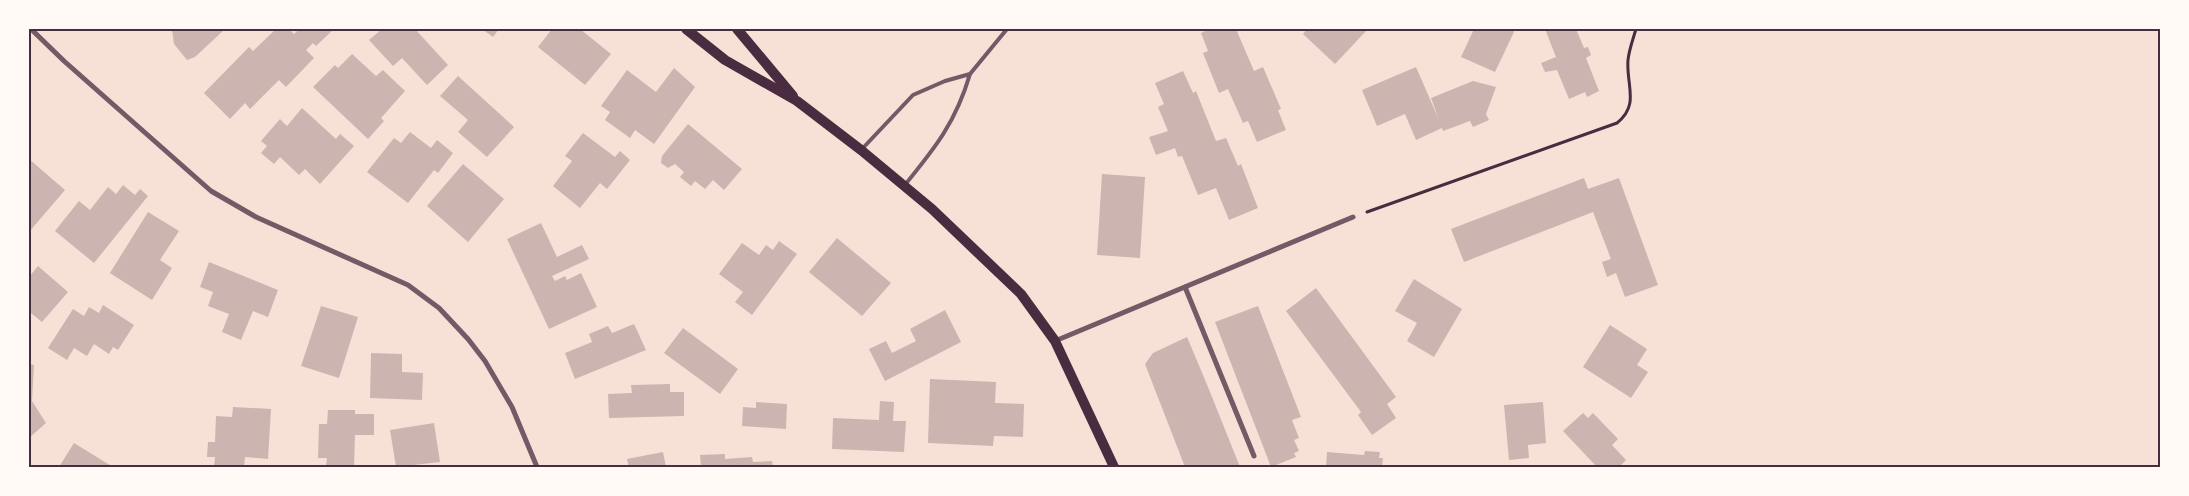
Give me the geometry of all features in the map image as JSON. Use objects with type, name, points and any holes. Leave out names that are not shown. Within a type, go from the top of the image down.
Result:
[{"type":"main road","points":[[686,29],[725,60],[797,101],[861,150],[932,209],[1021,294],[1055,340],[1114,467]]},
{"type":"main road","points":[[737,29],[797,101]]},
{"type":"street","points":[[31,29],[71,68],[211,191],[256,217],[408,285],[439,308],[468,339],[484,361],[512,407],[537,467]]},
{"type":"street","points":[[1055,340],[1352,217]]},
{"type":"street","points":[[1185,286],[1254,456]]},
{"type":"lane","points":[[904,186],[942,138],[962,102],[970,74],[1007,29]]},
{"type":"lane","points":[[861,150],[913,95],[945,81],[970,74]]},
{"type":"path","points":[[1352,217],[1617,123],[1625,116],[1631,104],[1628,60],[1636,29]]},
{"type":"building","points":[[172,29],[225,29],[195,57],[187,60],[174,44]]},
{"type":"building","points":[[276,29],[289,29],[294,34],[299,29],[334,29],[316,46],[313,43],[306,50],[314,58],[286,87],[279,80],[250,109],[245,103],[230,119],[204,93],[249,47],[253,51]]},
{"type":"building","points":[[382,29],[415,29],[448,65],[427,85],[402,58],[393,66],[369,40]]},
{"type":"building","points":[[482,29],[499,29],[493,37]]},
{"type":"building","points":[[552,29],[580,29],[611,54],[585,85],[538,47]]},
{"type":"building","points":[[1210,29],[1236,29],[1254,71],[1263,67],[1281,109],[1278,110],[1286,130],[1257,142],[1248,121],[1243,123],[1228,89],[1219,93],[1203,53],[1208,51],[1201,33]]},
{"type":"building","points":[[1307,29],[1368,29],[1335,64],[1303,34]]},
{"type":"building","points":[[1474,29],[1513,29],[1514,32],[1495,72],[1461,57]]},
{"type":"building","points":[[1545,29],[1576,29],[1584,48],[1588,47],[1591,55],[1586,58],[1599,91],[1587,97],[1585,92],[1569,99],[1557,70],[1545,72],[1541,63],[1556,57]]},
{"type":"building","points":[[352,54],[376,76],[383,70],[405,91],[381,118],[384,121],[368,139],[313,87],[335,65],[338,68]]},
{"type":"building","points":[[1416,67],[1439,120],[1431,98],[1473,81],[1496,87],[1486,114],[1489,120],[1473,127],[1470,121],[1443,131],[1442,128],[1416,140],[1405,114],[1377,126],[1362,90]]},
{"type":"building","points":[[674,68],[695,87],[654,144],[635,130],[630,138],[605,120],[610,112],[601,106],[627,70],[656,92]]},
{"type":"building","points":[[1183,71],[1193,93],[1196,91],[1216,141],[1226,138],[1238,166],[1241,164],[1258,208],[1229,220],[1216,188],[1198,195],[1182,156],[1178,157],[1175,148],[1156,155],[1149,137],[1168,131],[1158,107],[1164,104],[1155,83]]},
{"type":"building","points":[[458,76],[514,127],[487,157],[458,132],[468,120],[440,96]]},
{"type":"building","points":[[302,108],[336,139],[340,134],[354,146],[320,184],[305,169],[299,175],[280,157],[274,164],[261,153],[267,146],[261,141],[280,119],[287,126]]},
{"type":"building","points":[[688,124],[742,169],[724,190],[713,180],[705,189],[695,181],[691,186],[680,177],[684,172],[675,164],[668,168],[661,163],[662,156]]},
{"type":"building","points":[[410,132],[431,148],[437,140],[453,153],[438,173],[434,170],[408,203],[367,172],[394,138],[401,143]]},
{"type":"building","points":[[583,133],[615,157],[620,151],[630,160],[607,189],[600,183],[580,208],[553,186],[572,161],[565,156]]},
{"type":"building","points":[[29,159],[65,190],[29,232]]},
{"type":"building","points":[[463,164],[504,199],[468,242],[427,206]]},
{"type":"building","points":[[1102,174],[1145,177],[1140,258],[1097,255]]},
{"type":"building","points":[[1584,178],[1588,189],[1619,178],[1658,285],[1625,297],[1616,273],[1607,277],[1602,262],[1611,259],[1593,212],[1464,262],[1451,229]]},
{"type":"building","points":[[123,185],[135,195],[140,189],[148,196],[94,263],[55,231],[79,201],[90,210],[108,187],[116,194]]},
{"type":"building","points":[[148,212],[179,231],[160,260],[172,268],[152,300],[110,273]]},
{"type":"building","points":[[541,223],[557,257],[582,245],[589,259],[552,276],[555,281],[565,276],[567,280],[581,273],[597,307],[549,329],[507,239]]},
{"type":"building","points":[[837,238],[891,283],[862,316],[809,272]]},
{"type":"building","points":[[779,241],[797,254],[752,315],[735,302],[743,292],[719,274],[742,243],[759,255],[766,245],[773,250]]},
{"type":"building","points":[[209,262],[278,290],[268,317],[253,311],[241,340],[222,332],[229,314],[208,306],[213,292],[200,287]]},
{"type":"building","points":[[38,266],[68,292],[42,322],[31,313],[29,315],[29,277]]},
{"type":"building","points":[[1414,279],[1462,309],[1434,357],[1407,341],[1417,323],[1395,311]]},
{"type":"building","points":[[1316,288],[1396,397],[1387,404],[1396,418],[1372,435],[1358,415],[1361,412],[1286,311]]},
{"type":"building","points":[[103,305],[134,325],[118,350],[113,347],[109,354],[94,344],[87,356],[74,348],[67,360],[48,348],[73,309],[84,316],[89,307],[99,313]]},
{"type":"building","points":[[321,306],[358,317],[339,378],[301,366]]},
{"type":"building","points":[[1258,306],[1301,417],[1292,420],[1299,438],[1294,440],[1299,451],[1294,453],[1296,457],[1271,467],[1215,322]]},
{"type":"building","points":[[945,310],[961,342],[885,381],[869,349],[886,341],[892,353],[916,341],[910,329]]},
{"type":"building","points":[[634,324],[646,350],[575,379],[565,353],[592,342],[589,334],[608,326],[612,333]]},
{"type":"building","points":[[1610,325],[1647,349],[1637,365],[1648,372],[1631,398],[1583,367]]},
{"type":"building","points":[[683,328],[738,369],[720,394],[664,353]]},
{"type":"building","points":[[1187,337],[1240,467],[1185,467],[1145,364],[1153,353]]},
{"type":"building","points":[[371,353],[402,354],[402,372],[423,373],[422,400],[370,398]]},
{"type":"building","points":[[29,364],[34,365],[32,401],[46,423],[29,438]]},
{"type":"building","points":[[930,379],[996,382],[995,403],[1024,404],[1023,437],[994,436],[993,446],[928,443]]},
{"type":"building","points":[[670,384],[670,392],[684,392],[684,416],[609,418],[608,394],[632,393],[631,385]]},
{"type":"building","points":[[880,401],[894,402],[893,421],[906,421],[904,452],[832,449],[833,418],[879,420]]},
{"type":"building","points":[[756,402],[787,404],[786,429],[742,426],[743,407],[756,408]]},
{"type":"building","points":[[1543,402],[1546,443],[1528,445],[1529,458],[1509,460],[1504,405]]},
{"type":"building","points":[[233,407],[271,409],[268,459],[245,457],[244,467],[214,467],[215,457],[207,457],[208,442],[215,442],[216,416],[232,417]]},
{"type":"building","points":[[328,410],[355,410],[355,414],[374,414],[374,435],[355,435],[354,467],[326,467],[327,458],[318,458],[319,424],[327,424]]},
{"type":"building","points":[[1583,413],[1588,418],[1593,413],[1618,439],[1612,445],[1626,460],[1619,467],[1597,467],[1563,431]]},
{"type":"building","points":[[434,423],[440,462],[396,467],[390,430]]},
{"type":"building","points":[[74,443],[113,467],[59,467]]},
{"type":"building","points":[[1365,451],[1380,452],[1379,458],[1383,458],[1382,467],[1326,467],[1327,452],[1364,455]]},
{"type":"building","points":[[663,452],[666,467],[629,467],[627,459]]},
{"type":"building","points":[[725,454],[725,459],[752,457],[753,462],[772,461],[773,467],[701,467],[700,455]]}]
